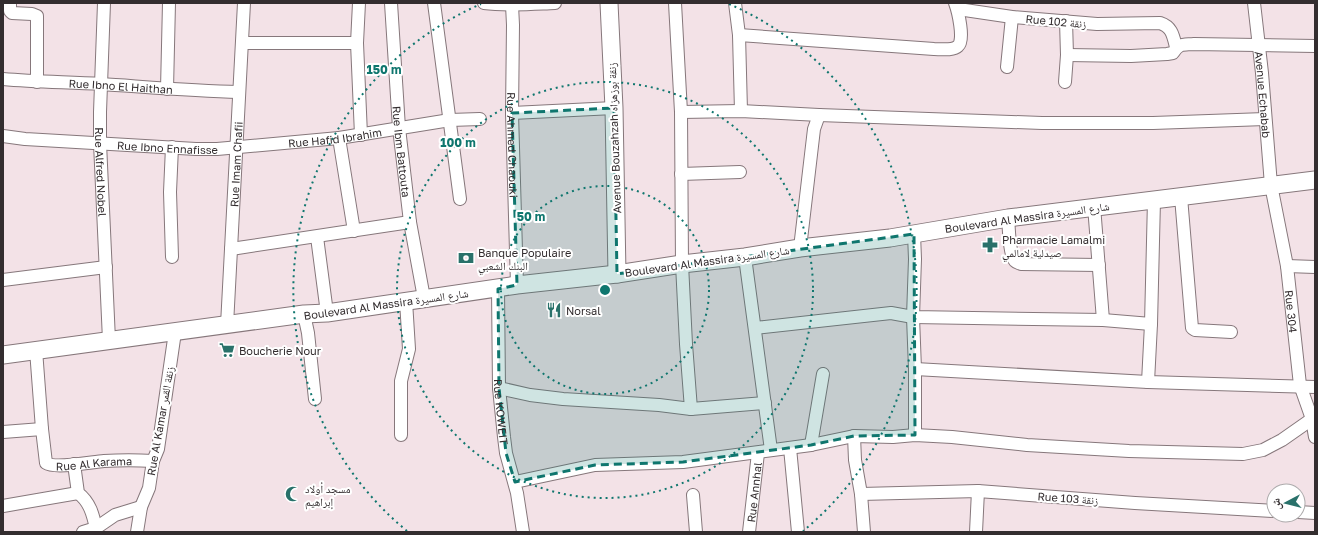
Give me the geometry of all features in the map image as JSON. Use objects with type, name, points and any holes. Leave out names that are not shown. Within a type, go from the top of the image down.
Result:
[{"type":"main road","name":"Avenue Bouzahzah زنقة بوزهزاه","points":[[609,3],[614,108],[617,274]]},
{"type":"main road","name":"Boulevard Al Massira شارع المسيرة","points":[[3,355],[498,289],[517,285],[617,274],[800,248],[914,234],[1008,218],[1094,206],[1181,197],[1315,180]]},
{"type":"street","points":[[10,3],[10,11],[12,14],[32,14],[37,16],[37,82]]},
{"type":"street","name":"Rue Alfred Nobel","points":[[104,3],[100,142],[109,340]]},
{"type":"street","points":[[167,89],[169,3]]},
{"type":"street","name":"Rue Imam Chafii","points":[[228,325],[244,3]]},
{"type":"street","points":[[359,3],[357,43],[360,135]]},
{"type":"street","name":"Rue Ibm Battouta","points":[[391,3],[399,128],[410,222],[424,298]]},
{"type":"street","points":[[434,3],[438,44],[460,198]]},
{"type":"street","points":[[484,3],[497,5],[555,3]]},
{"type":"street","points":[[675,3],[681,112],[682,264],[691,409]]},
{"type":"street","points":[[735,3],[739,35],[741,111]]},
{"type":"street","name":"Avenue Echabab","points":[[1254,3],[1271,185]]},
{"type":"street","name":"Rue Ahmed Chaouki","points":[[512,5],[512,113],[517,285]]},
{"type":"street","points":[[739,35],[934,49],[955,48],[960,43],[960,23],[956,6]]},
{"type":"street","name":"Rue 102 زنقة","points":[[956,6],[1012,17],[1097,24],[1155,22],[1169,27],[1176,47]]},
{"type":"street","points":[[1007,67],[1012,17]]},
{"type":"street","points":[[1064,82],[1067,55],[1066,21]]},
{"type":"street","points":[[242,43],[357,43]]},
{"type":"street","points":[[1067,55],[1131,56],[1167,54],[1173,53],[1176,47],[1194,44],[1315,46]]},
{"type":"street","name":"Rue Ibno El Haithan","points":[[3,79],[239,92]]},
{"type":"street","points":[[512,113],[614,108]]},
{"type":"street","points":[[681,112],[741,111],[1042,123],[1153,123],[1265,119]]},
{"type":"street","points":[[800,248],[814,136],[819,115]]},
{"type":"street","name":"Rue Hafid Ibrahim","points":[[236,147],[339,138],[450,120],[480,119]]},
{"type":"street","name":"Rue Ibno Ennafisse","points":[[3,136],[25,139],[210,149],[236,147]]},
{"type":"street","points":[[339,138],[354,231]]},
{"type":"street","points":[[172,147],[170,192],[172,257]]},
{"type":"street","points":[[681,174],[740,172]]},
{"type":"street","name":"Rue 304","points":[[1271,185],[1287,266],[1300,385],[1312,419],[1315,437]]},
{"type":"street","points":[[1181,197],[1192,328],[1194,330],[1231,332]]},
{"type":"street","points":[[1148,382],[1154,200]]},
{"type":"street","points":[[1094,206],[1103,320]]},
{"type":"street","points":[[1008,218],[1012,252],[1014,260],[1017,262],[1021,264],[1099,265]]},
{"type":"street","points":[[231,249],[410,222]]},
{"type":"street","points":[[914,234],[915,259],[913,317],[915,435]]},
{"type":"street","points":[[317,237],[327,312]]},
{"type":"street","points":[[745,257],[771,450]]},
{"type":"street","points":[[1287,266],[1315,267]]},
{"type":"street","points":[[3,280],[106,267]]},
{"type":"street","name":"Rue KOWEIT","points":[[498,289],[500,388],[506,453],[515,482],[522,532]]},
{"type":"street","points":[[401,435],[401,381],[409,349],[406,301]]},
{"type":"street","points":[[755,328],[890,313],[913,317],[1103,320],[1151,324]]},
{"type":"street","points":[[304,314],[309,340],[315,399]]},
{"type":"street","name":"Rue Al Kamar زنقة القمر","points":[[137,532],[141,507],[149,488],[153,462],[158,449],[175,332]]},
{"type":"street","points":[[3,432],[42,429],[36,350]]},
{"type":"street","points":[[915,369],[1148,382],[1315,386]]},
{"type":"street","points":[[811,446],[823,374]]},
{"type":"street","points":[[500,388],[530,395],[563,399],[659,405],[691,409],[765,403]]},
{"type":"street","points":[[515,482],[595,466],[683,462],[811,446],[854,436],[952,436],[1027,445],[1234,455],[1263,450],[1282,440],[1312,419]]},
{"type":"street","name":"Rue Al Karama","points":[[42,429],[44,452],[46,463],[48,464],[143,460],[153,462]]},
{"type":"street","points":[[854,436],[855,460],[861,494],[864,532]]},
{"type":"street","points":[[790,448],[798,532]]},
{"type":"street","name":"Rue Annhal","points":[[749,532],[758,453]]},
{"type":"street","points":[[74,464],[78,493]]},
{"type":"street","points":[[976,532],[978,491]]},
{"type":"street","name":"Rue 103 زنقة","points":[[861,494],[978,491],[1135,503],[1266,511]]},
{"type":"street","points":[[3,506],[78,493],[88,502],[96,528]]},
{"type":"street","points":[[693,495],[696,532]]},
{"type":"street","points":[[83,532],[96,528],[115,515],[141,507]]},
{"type":"highlighted area","points":[[614,108],[617,274],[914,234],[915,435],[854,436],[811,445],[683,462],[595,465],[515,482],[506,453],[499,388],[498,289],[517,285],[512,113]]},
{"type":"place","name":"Pharmacie Lamalmi صيدلية لامالمي","points":[[990,245]]},
{"type":"place","name":"Banque Populaire البنك الشعبي","points":[[466,258]]},
{"type":"place","name":"Norsal","points":[[554,310]]},
{"type":"place","name":"Boucherie Nour","points":[[227,350]]},
{"type":"place","name":"مسجد أولاد إبراهيم","points":[[293,494]]}]
